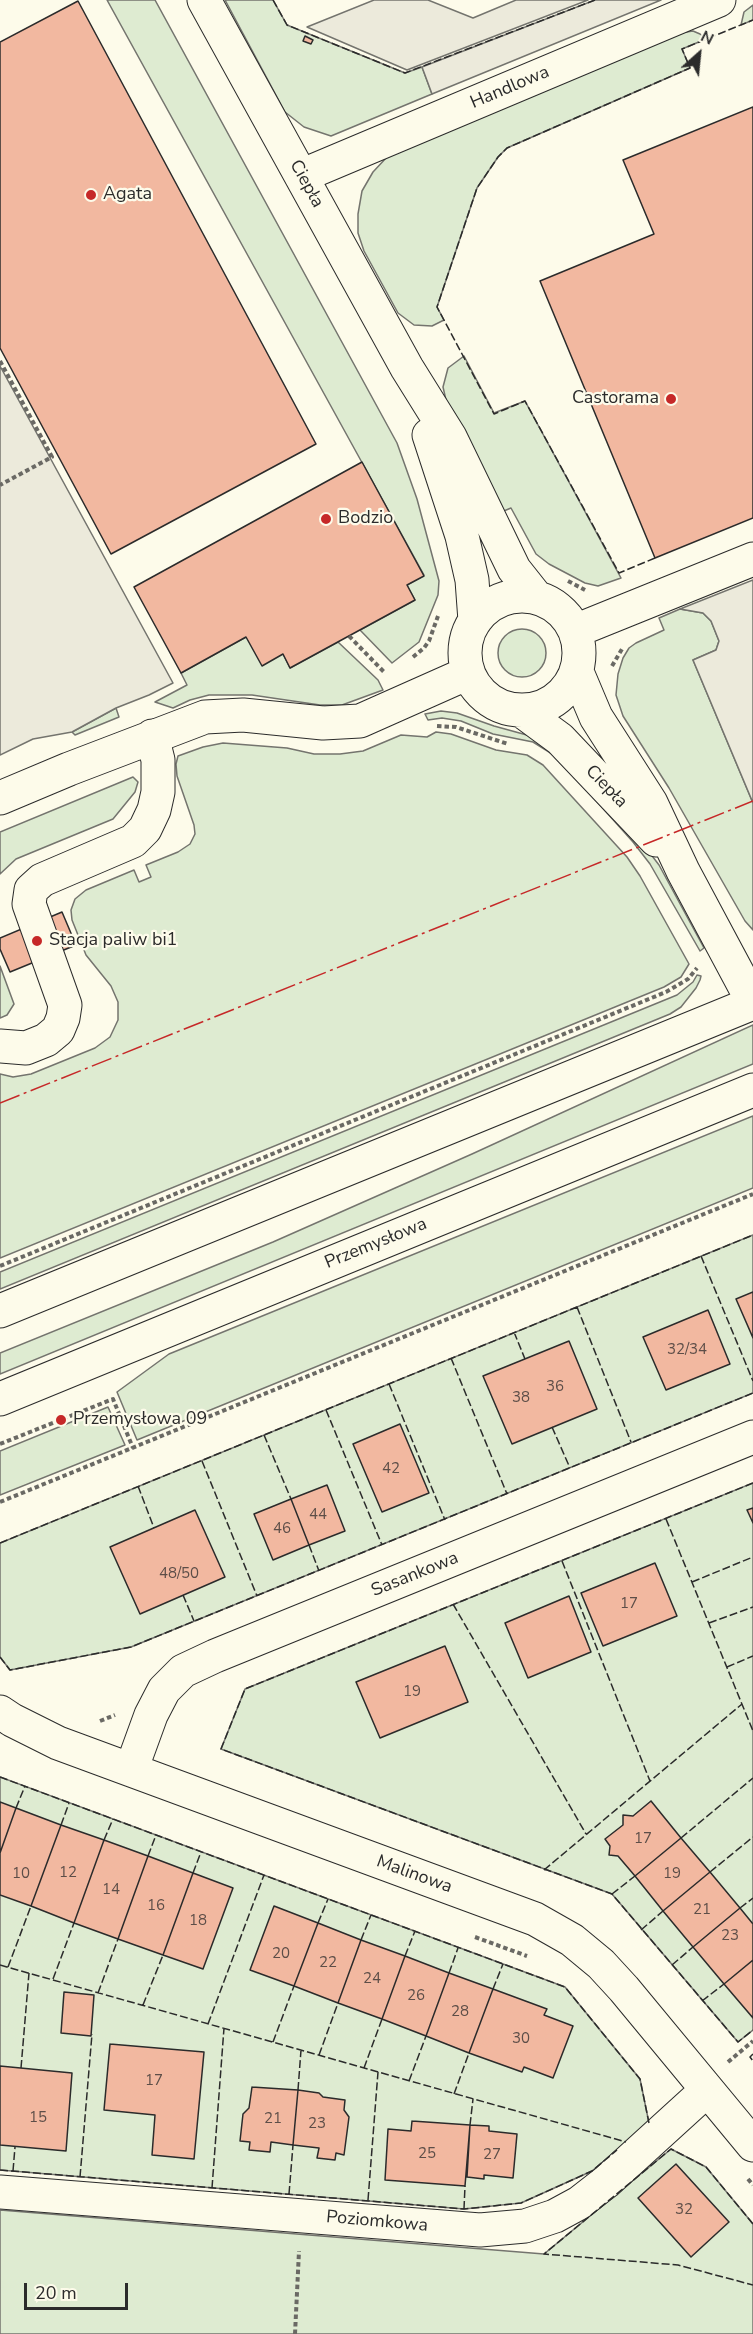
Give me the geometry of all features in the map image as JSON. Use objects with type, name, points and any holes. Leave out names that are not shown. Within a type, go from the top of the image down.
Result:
[{"type":"street","name":"Ciepła","points":[[204,0],[407,368],[450,437],[514,569],[537,598],[553,605],[566,616],[575,631],[579,644],[577,672],[597,717],[651,803],[683,871],[753,1002]]},
{"type":"street","name":"Handlowa","points":[[302,176],[719,0]]},
{"type":"street","name":"Ciepła","points":[[407,368],[462,536],[472,580],[475,621],[467,637],[464,655],[468,673],[476,688],[489,700],[505,708],[522,711],[560,739],[683,871]]},
{"type":"street","points":[[575,631],[753,559]]},
{"type":"street","points":[[475,621],[486,608],[502,600],[519,596],[537,598]]},
{"type":"street","points":[[522,711],[540,708],[556,700],[568,688],[577,672]]},
{"type":"street","points":[[0,798],[152,736],[205,717],[243,714],[323,723],[360,721],[468,673]]},
{"type":"street","points":[[0,1046],[26,1048],[46,1040],[58,1030],[65,1005],[29,903],[31,890],[42,880],[134,841],[144,829],[154,810],[158,792],[158,760],[152,736]]},
{"type":"street","points":[[0,1311],[753,1002]]},
{"type":"street","name":"Przemysłowa","points":[[0,1399],[753,1090]]},
{"type":"street","name":"Sasankowa","points":[[131,1770],[151,1715],[164,1690],[183,1671],[214,1656],[753,1437]]},
{"type":"street","name":"Malinowa","points":[[0,1712],[58,1743],[535,1919],[572,1940],[601,1964],[713,2079],[753,2145]]},
{"type":"street","name":"Poziomkowa","points":[[0,2192],[480,2230],[525,2226],[555,2216],[579,2203],[606,2182],[713,2079]]},
{"type":"path","points":[[0,361],[52,457],[0,484]]},
{"type":"path","points":[[349,636],[378,664]]},
{"type":"path","points":[[0,1266],[666,992],[688,979],[698,966]]},
{"type":"path","points":[[0,1502],[753,1194]]},
{"type":"path","points":[[0,1444],[113,1399],[133,1448]]},
{"type":"path","points":[[466,1933],[531,1958]]},
{"type":"path","points":[[713,2079],[753,2041]]},
{"type":"path","points":[[295,2334],[301,2216]]},
{"type":"green space","points":[[107,0],[155,0],[397,443],[417,499],[439,581],[438,595],[419,642],[392,663],[360,630],[415,600],[407,585],[424,575]]},
{"type":"green space","points":[[225,0],[273,0],[287,25],[405,73],[422,67],[432,94],[331,136],[304,127],[285,112]]},
{"type":"green space","points":[[753,5],[753,20],[741,25],[744,12]]},
{"type":"green space","points":[[693,31],[706,39],[682,49],[690,68],[507,148],[477,188],[437,307],[444,320],[432,326],[414,325],[398,313],[364,251],[358,233],[358,214],[362,191],[373,172],[387,157],[680,33]]},
{"type":"green space","points":[[464,356],[494,413],[525,401],[621,578],[598,586],[585,583],[549,564],[536,554],[511,508],[499,513],[446,400],[443,387],[448,368]]},
{"type":"green space","points":[[680,609],[703,613],[711,621],[719,641],[716,650],[693,660],[753,803],[753,930],[745,921],[669,788],[623,716],[616,695],[618,674],[629,648],[664,630],[659,618]]},
{"type":"green space","points":[[517,629],[527,629],[539,636],[546,648],[546,658],[539,670],[527,677],[517,677],[502,666],[498,658],[498,648],[509,633]]},
{"type":"green space","points":[[246,637],[283,654],[290,668],[338,642],[378,680],[383,690],[342,705],[320,705],[252,695],[209,695],[173,708],[155,702],[187,685],[181,673]]},
{"type":"green space","points":[[116,708],[119,717],[75,735],[72,732]]},
{"type":"green space","points":[[441,711],[457,713],[545,740],[640,840],[659,865],[704,948],[700,951],[650,864],[557,757],[533,742],[493,734],[461,721],[442,718],[428,720],[425,714]]},
{"type":"green space","points":[[436,732],[451,734],[496,750],[527,755],[543,765],[627,857],[640,876],[689,964],[681,977],[664,987],[0,1258],[0,1074],[13,1077],[31,1074],[95,1048],[110,1037],[118,1020],[118,1002],[111,986],[86,955],[72,920],[71,910],[75,899],[86,890],[134,870],[139,882],[151,877],[146,865],[178,852],[190,844],[195,834],[194,825],[177,776],[178,756],[223,743],[287,748],[314,754],[340,754],[363,751],[401,735],[427,737]]},
{"type":"green space","points":[[133,777],[138,782],[135,792],[113,819],[16,859],[0,874],[0,832]]},
{"type":"green space","points":[[0,966],[14,1004],[7,1015],[0,1018]]},
{"type":"green space","points":[[697,975],[701,976],[696,988],[681,1007],[670,1014],[0,1289],[0,1272],[677,995],[693,982]]},
{"type":"green space","points":[[753,1025],[753,1064],[0,1374],[0,1353],[273,1242]]},
{"type":"green space","points":[[753,1116],[753,1188],[137,1440],[117,1392],[169,1354]]},
{"type":"green space","points":[[753,1235],[753,1393],[131,1647],[10,1670],[0,1657],[0,1543]]},
{"type":"green space","points":[[108,1407],[125,1445],[0,1495],[0,1451]]},
{"type":"green space","points":[[753,1483],[753,2030],[738,2042],[612,1894],[221,1749],[245,1689]]},
{"type":"green space","points":[[0,1777],[565,1987],[640,2079],[649,2123],[592,2171],[521,2203],[464,2209],[0,2170]]},
{"type":"green space","points":[[671,2149],[706,2167],[753,2224],[753,2334],[0,2334],[0,2210],[544,2254]]},
{"type":"shaded area","points":[[374,0],[428,0],[473,18],[516,0],[588,0],[407,70],[307,27]]},
{"type":"shaded area","points":[[595,0],[661,0],[432,94],[422,67]]},
{"type":"shaded area","points":[[0,366],[173,683],[116,708],[72,732],[33,739],[0,755]]},
{"type":"shaded area","points":[[753,580],[753,803],[693,660],[716,650],[719,641],[711,621],[703,613],[680,609]]},
{"type":"building","name":"Agata","points":[[78,1],[316,444],[111,554],[0,348],[0,42]]},
{"type":"building","points":[[305,36],[313,40],[311,44],[303,41]]},
{"type":"building","name":"Castorama","points":[[753,107],[753,518],[655,558],[540,281],[654,234],[623,160]]},
{"type":"building","name":"Bodzio","points":[[362,462],[424,576],[407,585],[415,600],[290,668],[283,654],[262,666],[246,637],[181,673],[134,587]]},
{"type":"building","name":"Stacja paliw bi1","points":[[62,912],[76,945],[10,972],[0,949],[0,938]]},
{"type":"building","points":[[753,1292],[753,1338],[736,1299]]},
{"type":"building","points":[[708,1310],[730,1364],[666,1390],[643,1337]]},
{"type":"building","points":[[569,1341],[597,1409],[512,1444],[483,1376]]},
{"type":"building","points":[[400,1424],[429,1493],[382,1512],[353,1444]]},
{"type":"building","points":[[327,1485],[345,1531],[309,1545],[291,1499]]},
{"type":"building","points":[[291,1499],[309,1545],[273,1560],[254,1514]]},
{"type":"building","points":[[753,1508],[753,1523],[747,1510]]},
{"type":"building","points":[[195,1510],[225,1577],[140,1614],[110,1547]]},
{"type":"building","points":[[655,1563],[677,1616],[603,1646],[581,1593]]},
{"type":"building","points":[[569,1596],[591,1652],[528,1678],[505,1623]]},
{"type":"building","points":[[445,1646],[468,1702],[380,1738],[356,1682]]},
{"type":"building","points":[[651,1801],[681,1838],[635,1876],[618,1856],[609,1855],[610,1846],[605,1839],[623,1825],[623,1815],[633,1816]]},
{"type":"building","points":[[0,1802],[16,1808],[0,1853]]},
{"type":"building","points":[[16,1808],[61,1825],[31,1906],[0,1895],[0,1853]]},
{"type":"building","points":[[61,1825],[104,1840],[74,1923],[31,1906]]},
{"type":"building","points":[[681,1838],[710,1872],[663,1911],[635,1876]]},
{"type":"building","points":[[104,1840],[148,1856],[118,1939],[74,1923]]},
{"type":"building","points":[[148,1856],[193,1873],[163,1955],[118,1939]]},
{"type":"building","points":[[710,1872],[740,1908],[693,1947],[663,1911]]},
{"type":"building","points":[[193,1873],[233,1888],[203,1969],[163,1955]]},
{"type":"building","points":[[274,1906],[318,1923],[294,1986],[250,1970]]},
{"type":"building","points":[[740,1908],[753,1924],[753,1960],[724,1984],[693,1947]]},
{"type":"building","points":[[318,1923],[361,1940],[338,2003],[294,1986]]},
{"type":"building","points":[[361,1940],[405,1956],[382,2019],[338,2003]]},
{"type":"building","points":[[405,1956],[449,1973],[426,2036],[382,2019]]},
{"type":"building","points":[[753,1960],[753,2018],[724,1984]]},
{"type":"building","points":[[449,1973],[493,1989],[469,2053],[426,2036]]},
{"type":"building","points":[[493,1989],[547,2009],[544,2015],[573,2026],[553,2078],[524,2067],[522,2072],[469,2053]]},
{"type":"building","points":[[64,1992],[94,1995],[91,2036],[61,2033]]},
{"type":"building","points":[[110,2044],[204,2052],[194,2159],[152,2155],[155,2115],[104,2110]]},
{"type":"building","points":[[0,2066],[72,2073],[66,2151],[0,2145]]},
{"type":"building","points":[[252,2087],[298,2090],[293,2145],[271,2142],[270,2152],[249,2150],[250,2142],[240,2141],[243,2114],[249,2108]]},
{"type":"building","points":[[298,2090],[345,2100],[344,2110],[349,2117],[344,2155],[336,2153],[335,2160],[317,2158],[319,2148],[293,2145]]},
{"type":"building","points":[[412,2121],[470,2125],[465,2186],[385,2180],[388,2129],[411,2131]]},
{"type":"building","points":[[470,2125],[489,2126],[489,2131],[517,2134],[513,2178],[484,2175],[484,2179],[467,2177]]},
{"type":"building","points":[[676,2164],[729,2222],[691,2257],[638,2198]]},
{"type":"fence","points":[[273,0],[287,25],[405,73],[595,0]]},
{"type":"fence","points":[[655,558],[619,573],[525,401],[494,414],[437,307],[477,188],[507,148],[690,68],[682,49],[753,20]]},
{"type":"fence","points":[[0,1543],[753,1235]]},
{"type":"fence","points":[[701,1256],[753,1381]]},
{"type":"fence","points":[[577,1307],[631,1442]]},
{"type":"fence","points":[[514,1332],[525,1359]]},
{"type":"fence","points":[[451,1358],[507,1494]]},
{"type":"fence","points":[[389,1384],[445,1520]]},
{"type":"fence","points":[[0,1657],[10,1670],[131,1647],[753,1393]]},
{"type":"fence","points":[[326,1410],[382,1545]]},
{"type":"fence","points":[[552,1427],[570,1468]]},
{"type":"fence","points":[[264,1435],[291,1499]]},
{"type":"fence","points":[[202,1461],[257,1596]]},
{"type":"fence","points":[[753,1483],[245,1689],[221,1749],[612,1894],[738,2042],[753,2030]]},
{"type":"fence","points":[[138,1486],[154,1528]]},
{"type":"fence","points":[[666,1519],[753,1731]]},
{"type":"fence","points":[[309,1545],[319,1571]]},
{"type":"fence","points":[[692,1582],[753,1557]]},
{"type":"fence","points":[[562,1561],[650,1781]]},
{"type":"fence","points":[[183,1595],[194,1621]]},
{"type":"fence","points":[[453,1604],[586,1834]]},
{"type":"fence","points":[[709,1623],[753,1607]]},
{"type":"fence","points":[[727,1667],[753,1656]]},
{"type":"fence","points":[[544,1870],[742,1704]]},
{"type":"fence","points":[[0,1777],[565,1987],[640,2079],[649,2123]]},
{"type":"fence","points":[[681,1838],[753,1778]]},
{"type":"fence","points":[[16,1808],[25,1786]]},
{"type":"fence","points":[[61,1825],[69,1803]]},
{"type":"fence","points":[[104,1840],[113,1819]]},
{"type":"fence","points":[[148,1856],[156,1835]]},
{"type":"fence","points":[[710,1872],[753,1837]]},
{"type":"fence","points":[[193,1873],[201,1852]]},
{"type":"fence","points":[[208,2024],[264,1875]]},
{"type":"fence","points":[[612,1894],[635,1876]]},
{"type":"fence","points":[[740,1908],[753,1898]]},
{"type":"fence","points":[[318,1923],[328,1899]]},
{"type":"fence","points":[[8,1967],[31,1906]]},
{"type":"fence","points":[[641,1930],[663,1911]]},
{"type":"fence","points":[[361,1940],[371,1915]]},
{"type":"fence","points":[[53,1979],[74,1923]]},
{"type":"fence","points":[[405,1956],[415,1931]]},
{"type":"fence","points":[[98,1993],[118,1939]]},
{"type":"fence","points":[[672,1965],[693,1947]]},
{"type":"fence","points":[[449,1973],[458,1948]]},
{"type":"fence","points":[[143,2005],[163,1955]]},
{"type":"fence","points":[[493,1989],[503,1964]]},
{"type":"fence","points":[[0,1965],[626,2142]]},
{"type":"fence","points":[[21,2068],[29,1973]]},
{"type":"fence","points":[[702,2001],[724,1984]]},
{"type":"fence","points":[[273,2042],[294,1986]]},
{"type":"fence","points":[[319,2055],[338,2003]]},
{"type":"fence","points":[[364,2068],[382,2019]]},
{"type":"fence","points":[[212,2188],[224,2028]]},
{"type":"fence","points":[[80,2177],[92,2034]]},
{"type":"fence","points":[[409,2081],[426,2036]]},
{"type":"fence","points":[[298,2090],[301,2050]]},
{"type":"fence","points":[[454,2094],[469,2053]]},
{"type":"fence","points":[[753,2054],[750,2057],[753,2061]]},
{"type":"fence","points":[[368,2200],[378,2072]]},
{"type":"fence","points":[[470,2125],[473,2099]]},
{"type":"fence","points":[[289,2194],[293,2145]]},
{"type":"fence","points":[[13,2171],[15,2147]]},
{"type":"fence","points":[[753,2224],[706,2167],[671,2149],[544,2254],[678,2265],[753,2285]]},
{"type":"fence","points":[[0,2170],[464,2209],[521,2203],[592,2171],[617,2150]]},
{"type":"fence","points":[[464,2209],[465,2186]]},
{"type":"power","points":[[0,1103],[753,801]]},
{"type":"place","name":"Agata","points":[[91,195]]},
{"type":"place","name":"Castorama","points":[[671,399]]},
{"type":"place","name":"Bodzio","points":[[326,519]]},
{"type":"place","name":"Stacja paliw bi1","points":[[37,941]]},
{"type":"place","name":"Przemysłowa 09","points":[[61,1420]]}]
